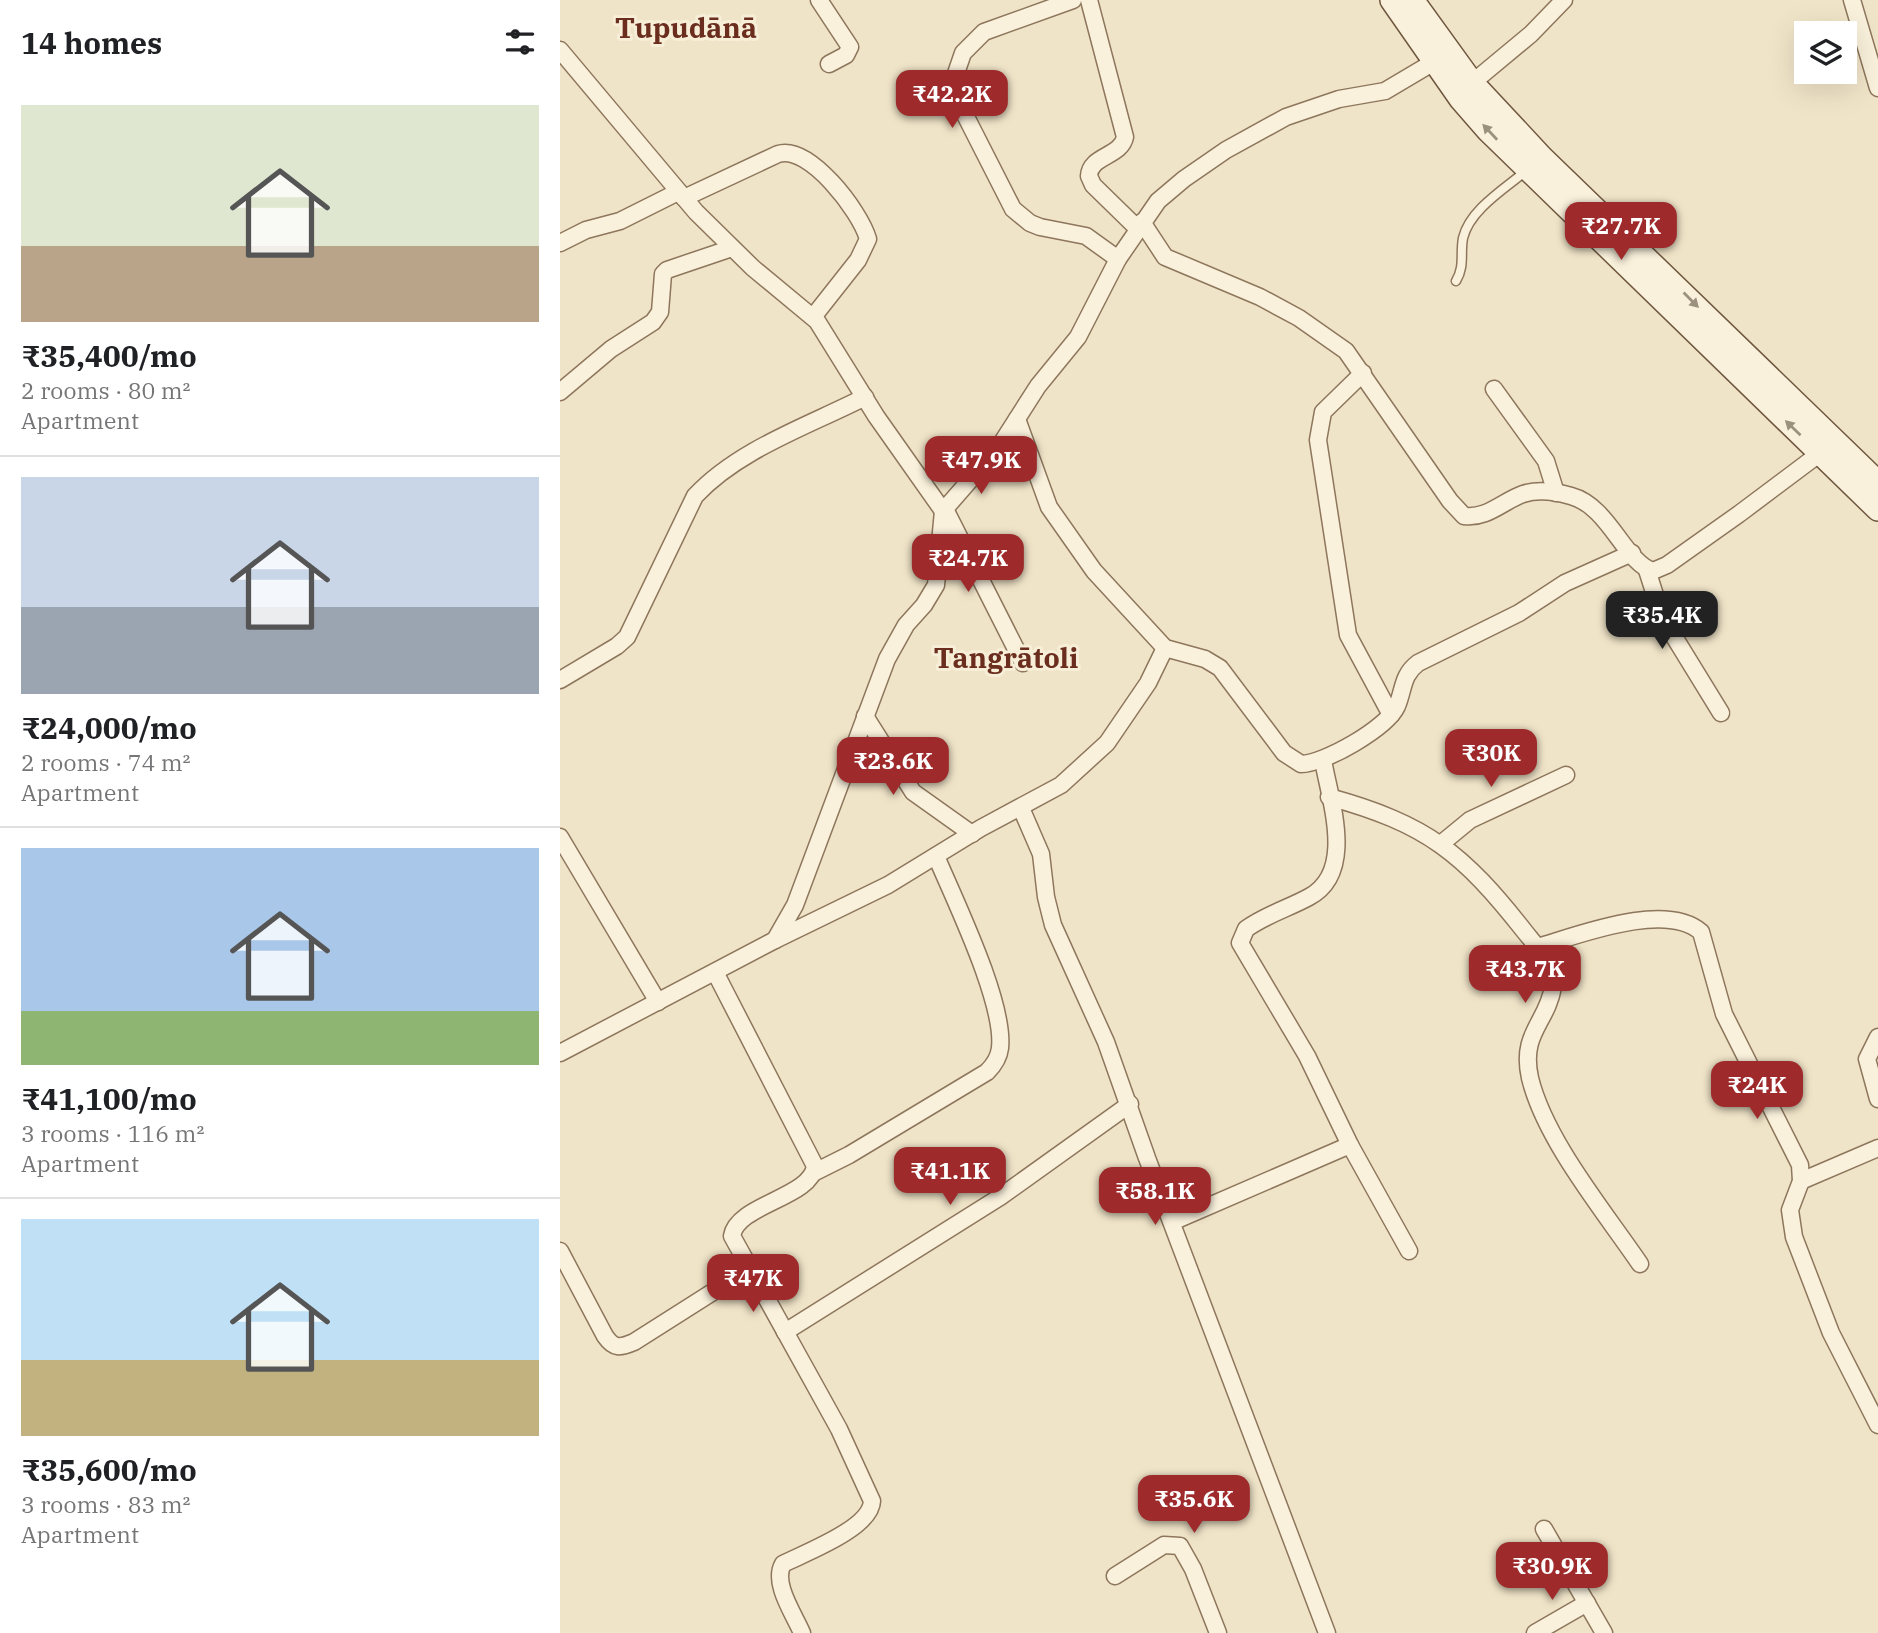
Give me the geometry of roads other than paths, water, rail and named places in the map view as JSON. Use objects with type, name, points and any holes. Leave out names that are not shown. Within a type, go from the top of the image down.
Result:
[{"type":"main road","points":[[1392,0],[1442,57],[1472,83],[1542,158],[1878,483]]},
{"type":"main road","points":[[1412,0],[1461,99],[1527,170],[1878,509]]},
{"type":"street","points":[[819,0],[850,47],[846,55],[829,64]]},
{"type":"street","points":[[1073,0],[984,32],[963,53],[953,82],[959,103],[1013,209],[1040,228],[1086,236],[1118,259]]},
{"type":"street","points":[[1089,0],[1125,137],[1120,149],[1093,165],[1089,176],[1093,185],[1140,225],[1165,257],[1259,297],[1299,318],[1340,346],[1363,373],[1450,501],[1464,516],[1482,515],[1523,494],[1556,493],[1575,497],[1597,511],[1647,570],[1662,617],[1721,713]]},
{"type":"street","points":[[1472,83],[1522,41],[1564,0]]},
{"type":"street","points":[[1852,0],[1878,88]]},
{"type":"street","points":[[560,50],[681,195],[732,248],[813,317],[830,339],[865,397],[944,510],[1023,663]]},
{"type":"street","points":[[775,940],[794,905],[895,643],[936,584],[944,510],[988,461],[1038,386],[1078,337],[1118,259],[1158,201],[1184,179],[1274,124],[1339,99],[1385,91],[1442,57]]},
{"type":"street","points":[[560,243],[586,230],[620,221],[778,154],[794,152],[807,159],[848,200],[868,239],[858,260],[813,317]]},
{"type":"street","points":[[560,392],[611,349],[653,322],[660,312],[663,274],[667,270],[732,248]]},
{"type":"street","points":[[1363,373],[1322,412],[1318,440],[1348,635],[1391,715]]},
{"type":"street","points":[[1494,389],[1546,461],[1556,493]]},
{"type":"street","points":[[560,680],[617,646],[627,637],[695,496],[702,488],[738,461],[865,397]]},
{"type":"street","points":[[1017,419],[1038,480],[1066,534],[1094,571],[1165,648],[1179,654],[1193,654],[1220,668],[1290,759],[1301,764],[1323,760],[1367,734],[1391,715],[1405,676],[1419,663],[1519,613],[1564,583],[1632,553]]},
{"type":"street","points":[[1647,570],[1657,570],[1667,565],[1819,454]]},
{"type":"street","points":[[560,1053],[775,940],[888,885],[972,834],[1061,785],[1107,743],[1148,683],[1165,648]]},
{"type":"street","points":[[865,716],[913,792],[972,834]]},
{"type":"street","points":[[1323,760],[1336,849],[1332,875],[1312,895],[1246,929],[1240,943],[1307,1056],[1350,1145],[1409,1251]]},
{"type":"street","points":[[1442,843],[1470,821],[1566,775]]},
{"type":"street","points":[[1329,797],[1378,810],[1442,843],[1496,894],[1538,947],[1552,972],[1553,987],[1529,1042],[1531,1078],[1545,1121],[1640,1265]]},
{"type":"street","points":[[1021,808],[1041,854],[1046,897],[1053,925],[1106,1042],[1130,1104],[1327,1633]]},
{"type":"street","points":[[560,836],[658,1002]]},
{"type":"street","points":[[802,1633],[780,1583],[783,1564],[863,1522],[872,1509],[872,1501],[839,1429],[735,1245],[733,1229],[738,1223],[806,1182],[815,1172],[849,1155],[987,1072],[997,1059],[999,1030],[987,981],[936,856]]},
{"type":"street","points":[[1538,947],[1642,921],[1672,919],[1701,932],[1724,1014],[1800,1164],[1801,1181],[1790,1210],[1794,1237],[1831,1333],[1878,1425]]},
{"type":"street","points":[[715,972],[812,1157],[815,1172]]},
{"type":"street","points":[[1878,1037],[1867,1059],[1878,1099]]},
{"type":"street","points":[[785,1332],[1011,1190],[1130,1104]]},
{"type":"street","points":[[1172,1222],[1350,1145]]},
{"type":"street","points":[[1801,1181],[1878,1148]]},
{"type":"street","points":[[560,1251],[605,1336],[611,1345],[618,1347],[634,1342],[749,1269]]},
{"type":"street","points":[[1544,1530],[1604,1633]]},
{"type":"street","points":[[1115,1576],[1164,1545],[1180,1546],[1193,1569],[1217,1633]]},
{"type":"street","points":[[1535,1633],[1587,1603]]},
{"type":"lane","points":[[1456,281],[1463,266],[1464,236],[1470,224],[1480,210],[1527,170]]},
{"type":"district","name":"Tupudānā","points":[[686,27]]},
{"type":"district","name":"Tangrātoli","points":[[1006,657]]}]
